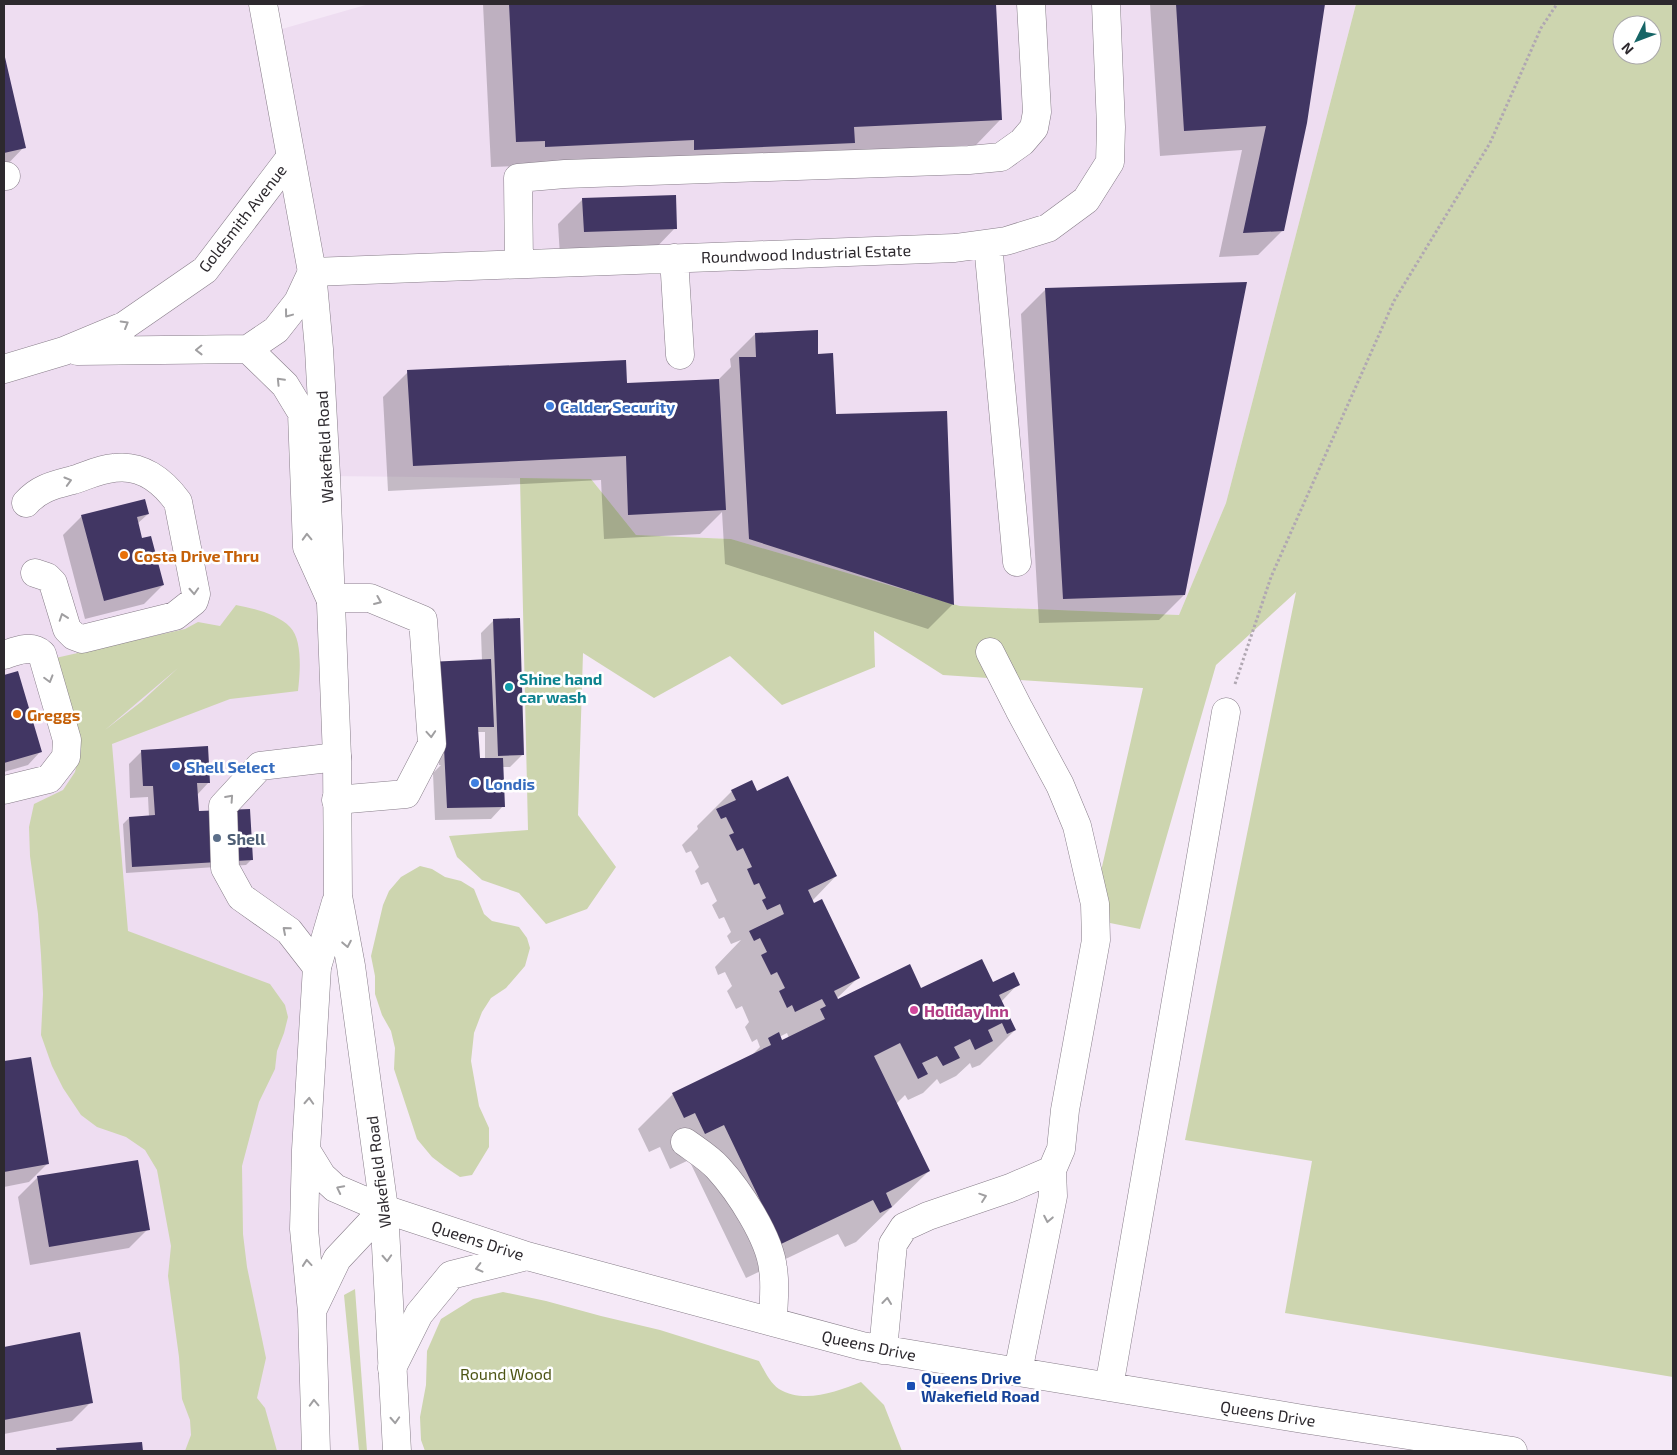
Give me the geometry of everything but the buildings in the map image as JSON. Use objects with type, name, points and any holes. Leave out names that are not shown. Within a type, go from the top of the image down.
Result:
[{"type":"main road","name":"Wakefield Road","points":[[263,4],[312,272],[326,466],[337,757],[338,896],[351,966],[384,1209],[397,1451]]},
{"type":"main road","points":[[519,264],[518,178],[565,174],[969,160],[1001,157],[1022,142],[1034,128],[1037,112],[1031,4]]},
{"type":"main road","name":"Roundwood Industrial Estate","points":[[312,272],[955,248],[1006,242],[1048,228],[1086,200],[1110,162],[1111,127],[1106,4]]},
{"type":"main road","name":"Goldsmith Avenue","points":[[4,370],[64,351],[124,326],[205,270],[290,158]]},
{"type":"main road","points":[[988,244],[1017,562]]},
{"type":"main road","points":[[674,258],[680,355]]},
{"type":"main road","points":[[312,272],[298,302],[276,330],[248,349],[285,385],[302,413],[307,547],[330,598],[370,598],[422,620],[432,744],[406,794],[336,800]]},
{"type":"main road","name":"Goldsmith Avenue","points":[[64,351],[248,349]]},
{"type":"main road","points":[[26,503],[34,493],[49,487],[114,468],[132,469],[155,477],[169,489],[178,502],[196,594],[194,601],[176,616],[82,639],[74,636],[68,629],[52,583],[47,577],[35,573]]},
{"type":"main road","points":[[4,654],[26,649],[38,650],[42,654],[67,740],[66,757],[49,779],[4,790]]},
{"type":"main road","points":[[990,652],[1060,785],[1077,826],[1094,904],[1096,940],[1065,1110],[1061,1149],[1052,1170],[1053,1196],[1018,1372]]},
{"type":"main road","points":[[1109,1387],[1226,712]]},
{"type":"main road","points":[[317,967],[289,931],[241,897],[225,868],[223,806],[260,766],[337,757]]},
{"type":"main road","name":"Wakefield Road","points":[[316,1451],[312,1312],[304,1229],[306,1150],[317,967],[338,896]]},
{"type":"main road","points":[[686,1142],[717,1167],[733,1185],[759,1230],[771,1257],[774,1270],[773,1322]]},
{"type":"main road","name":"Queens Drive","points":[[306,1150],[322,1176],[335,1188],[384,1209],[527,1256],[862,1346],[1513,1451]]},
{"type":"main road","points":[[883,1350],[893,1244],[904,1227],[928,1216],[1010,1188],[1052,1170]]},
{"type":"main road","points":[[312,1312],[337,1259],[384,1209]]},
{"type":"main road","points":[[392,1368],[419,1314],[451,1275],[527,1256]]},
{"type":"path","points":[[1226,712],[1271,577],[1394,301],[1490,143],[1541,28],[1557,4]]},
{"type":"shaded area","points":[[4,4],[263,4],[268,33],[369,4],[1356,4],[1226,503],[1179,615],[960,606],[731,539],[636,535],[591,479],[326,476],[336,800],[317,967],[316,1451],[4,1451]]},
{"type":"green space","points":[[1356,4],[1673,4],[1673,1377],[1285,1313],[1312,1161],[1185,1140],[1296,592],[1216,665],[1140,929],[1090,919],[1143,688],[943,675],[874,631],[875,667],[782,705],[730,656],[654,698],[583,653],[578,815],[616,867],[587,909],[546,924],[519,893],[482,880],[457,857],[449,836],[528,830],[520,478],[591,479],[636,535],[731,539],[960,606],[1179,615],[1226,503]]},
{"type":"green space","points":[[236,605],[264,612],[285,622],[294,633],[299,648],[298,691],[230,699],[112,744],[128,931],[270,984],[285,1005],[288,1017],[277,1051],[275,1069],[259,1102],[242,1166],[243,1234],[247,1267],[266,1358],[257,1398],[265,1408],[277,1451],[185,1451],[191,1435],[190,1420],[182,1399],[179,1357],[168,1276],[171,1246],[157,1170],[145,1150],[126,1137],[97,1127],[81,1115],[63,1088],[52,1066],[41,1035],[43,994],[41,955],[38,914],[30,856],[29,827],[34,804],[63,790],[75,772],[80,751],[51,659],[185,629],[198,622],[220,626]],"holes":[[[178,668],[141,702],[105,730]]]},
{"type":"green space","points":[[420,866],[432,869],[445,877],[461,881],[474,889],[484,914],[492,921],[519,927],[527,938],[530,948],[525,966],[506,988],[491,998],[482,1012],[474,1033],[471,1061],[479,1106],[489,1128],[489,1147],[472,1175],[460,1177],[432,1157],[417,1139],[394,1069],[395,1048],[391,1031],[382,1015],[375,994],[375,976],[371,956],[383,905],[389,891],[401,877]]},
{"type":"green space","points":[[355,1289],[367,1451],[359,1451],[344,1295]]},
{"type":"green space","name":"Round Wood","points":[[503,1292],[660,1330],[759,1361],[779,1389],[799,1396],[831,1393],[861,1382],[884,1405],[902,1451],[425,1451],[421,1440],[420,1417],[426,1385],[427,1351],[441,1319],[473,1299]]},
{"type":"place","name":"Calder Security","points":[[550,406]]},
{"type":"place","name":"Costa Drive Thru","points":[[124,555]]},
{"type":"place","name":"Shine hand car wash","points":[[509,687]]},
{"type":"place","name":"Greggs","points":[[17,714]]},
{"type":"place","name":"Shell Select","points":[[176,766]]},
{"type":"place","name":"Londis","points":[[475,783]]},
{"type":"place","name":"Shell","points":[[217,838]]},
{"type":"place","name":"Holiday Inn","points":[[914,1010]]},
{"type":"place","name":"Queens Drive Wakefield Road","points":[[911,1386]]}]
